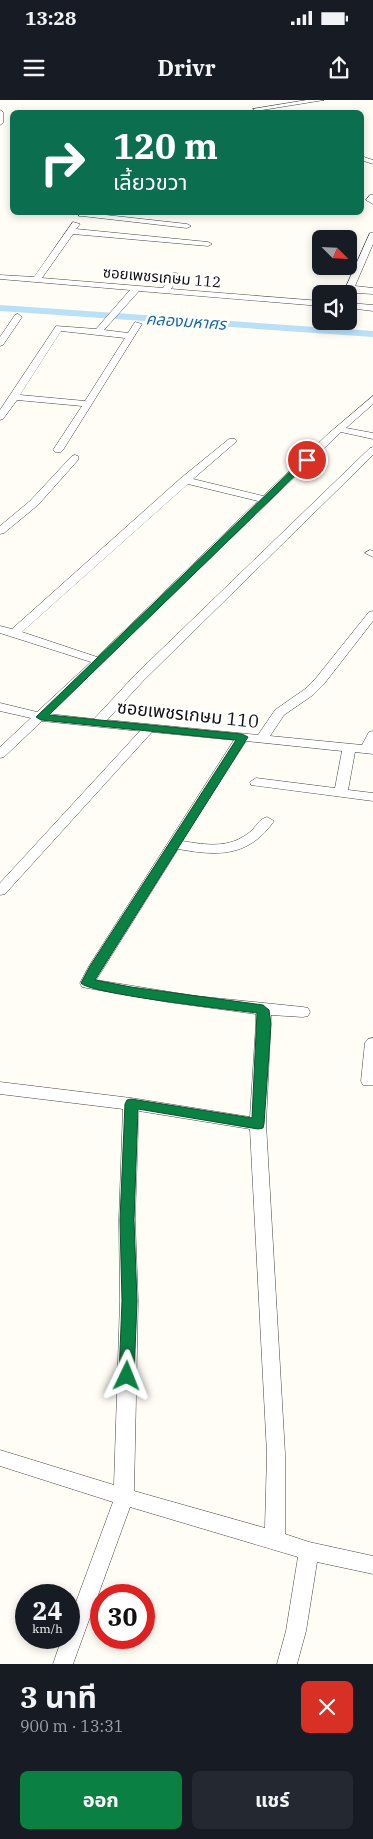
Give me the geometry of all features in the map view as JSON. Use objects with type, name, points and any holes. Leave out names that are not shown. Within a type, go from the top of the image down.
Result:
[{"type":"street","points":[[265,110],[321,100]]},
{"type":"street","points":[[249,102],[258,110]]},
{"type":"street","points":[[0,114],[0,123]]},
{"type":"street","points":[[373,197],[370,200],[373,202]]},
{"type":"street","points":[[36,280],[82,215]]},
{"type":"street","points":[[97,215],[187,226]]},
{"type":"street","points":[[143,238],[161,224]]},
{"type":"street","points":[[71,232],[208,244]]},
{"type":"street","points":[[373,236],[350,287],[356,290],[373,291]]},
{"type":"street","points":[[165,291],[166,281],[176,275]]},
{"type":"street","name":"ซอยเพชรเกษม 112","points":[[0,277],[312,303]]},
{"type":"street","points":[[98,332],[136,289]]},
{"type":"street","points":[[357,307],[373,308]]},
{"type":"street","points":[[0,343],[18,317]]},
{"type":"street","points":[[0,417],[66,320]]},
{"type":"street","points":[[58,450],[138,324]]},
{"type":"street","points":[[59,328],[130,336]]},
{"type":"street","points":[[14,397],[88,404]]},
{"type":"street","points":[[0,754],[41,717],[339,429],[373,399]]},
{"type":"street","points":[[339,429],[373,436]]},
{"type":"street","points":[[15,633],[185,480],[232,441]]},
{"type":"street","points":[[97,723],[140,677],[373,450]]},
{"type":"street","points":[[0,531],[34,503],[74,458]]},
{"type":"street","points":[[185,480],[266,500]]},
{"type":"street","points":[[262,739],[279,713],[294,700],[310,692],[320,681],[373,614]]},
{"type":"street","points":[[0,629],[99,661]]},
{"type":"street","name":"ซอยเพชรเกษม 110","points":[[0,707],[41,717],[370,750]]},
{"type":"street","points":[[0,891],[149,728]]},
{"type":"street","points":[[370,750],[373,735]]},
{"type":"street","points":[[242,737],[176,844],[94,968],[88,983],[263,1010],[304,1012]]},
{"type":"street","points":[[341,793],[349,748]]},
{"type":"street","points":[[256,782],[373,797]]},
{"type":"street","points":[[176,844],[214,850],[231,849],[248,842],[259,833],[267,821]]},
{"type":"street","points":[[263,1010],[264,1024],[258,1124],[275,1445],[276,1540]]},
{"type":"street","points":[[369,1081],[373,1043]]},
{"type":"street","points":[[0,1088],[131,1104],[258,1124]]},
{"type":"street","points":[[63,1664],[125,1496],[129,1301],[127,1220],[131,1104]]},
{"type":"street","points":[[0,1458],[189,1517],[276,1540],[309,1551],[373,1565]]},
{"type":"street","points":[[287,1664],[296,1631],[309,1551]]},
{"type":"waterway","name":"คลองมหาศร","points":[[0,308],[373,334]]},
{"type":"route","points":[[127,1376],[129,1301],[127,1220],[131,1104],[258,1124],[264,1024],[263,1010],[88,983],[89,977],[176,844],[242,737],[41,717],[307,460]]}]
